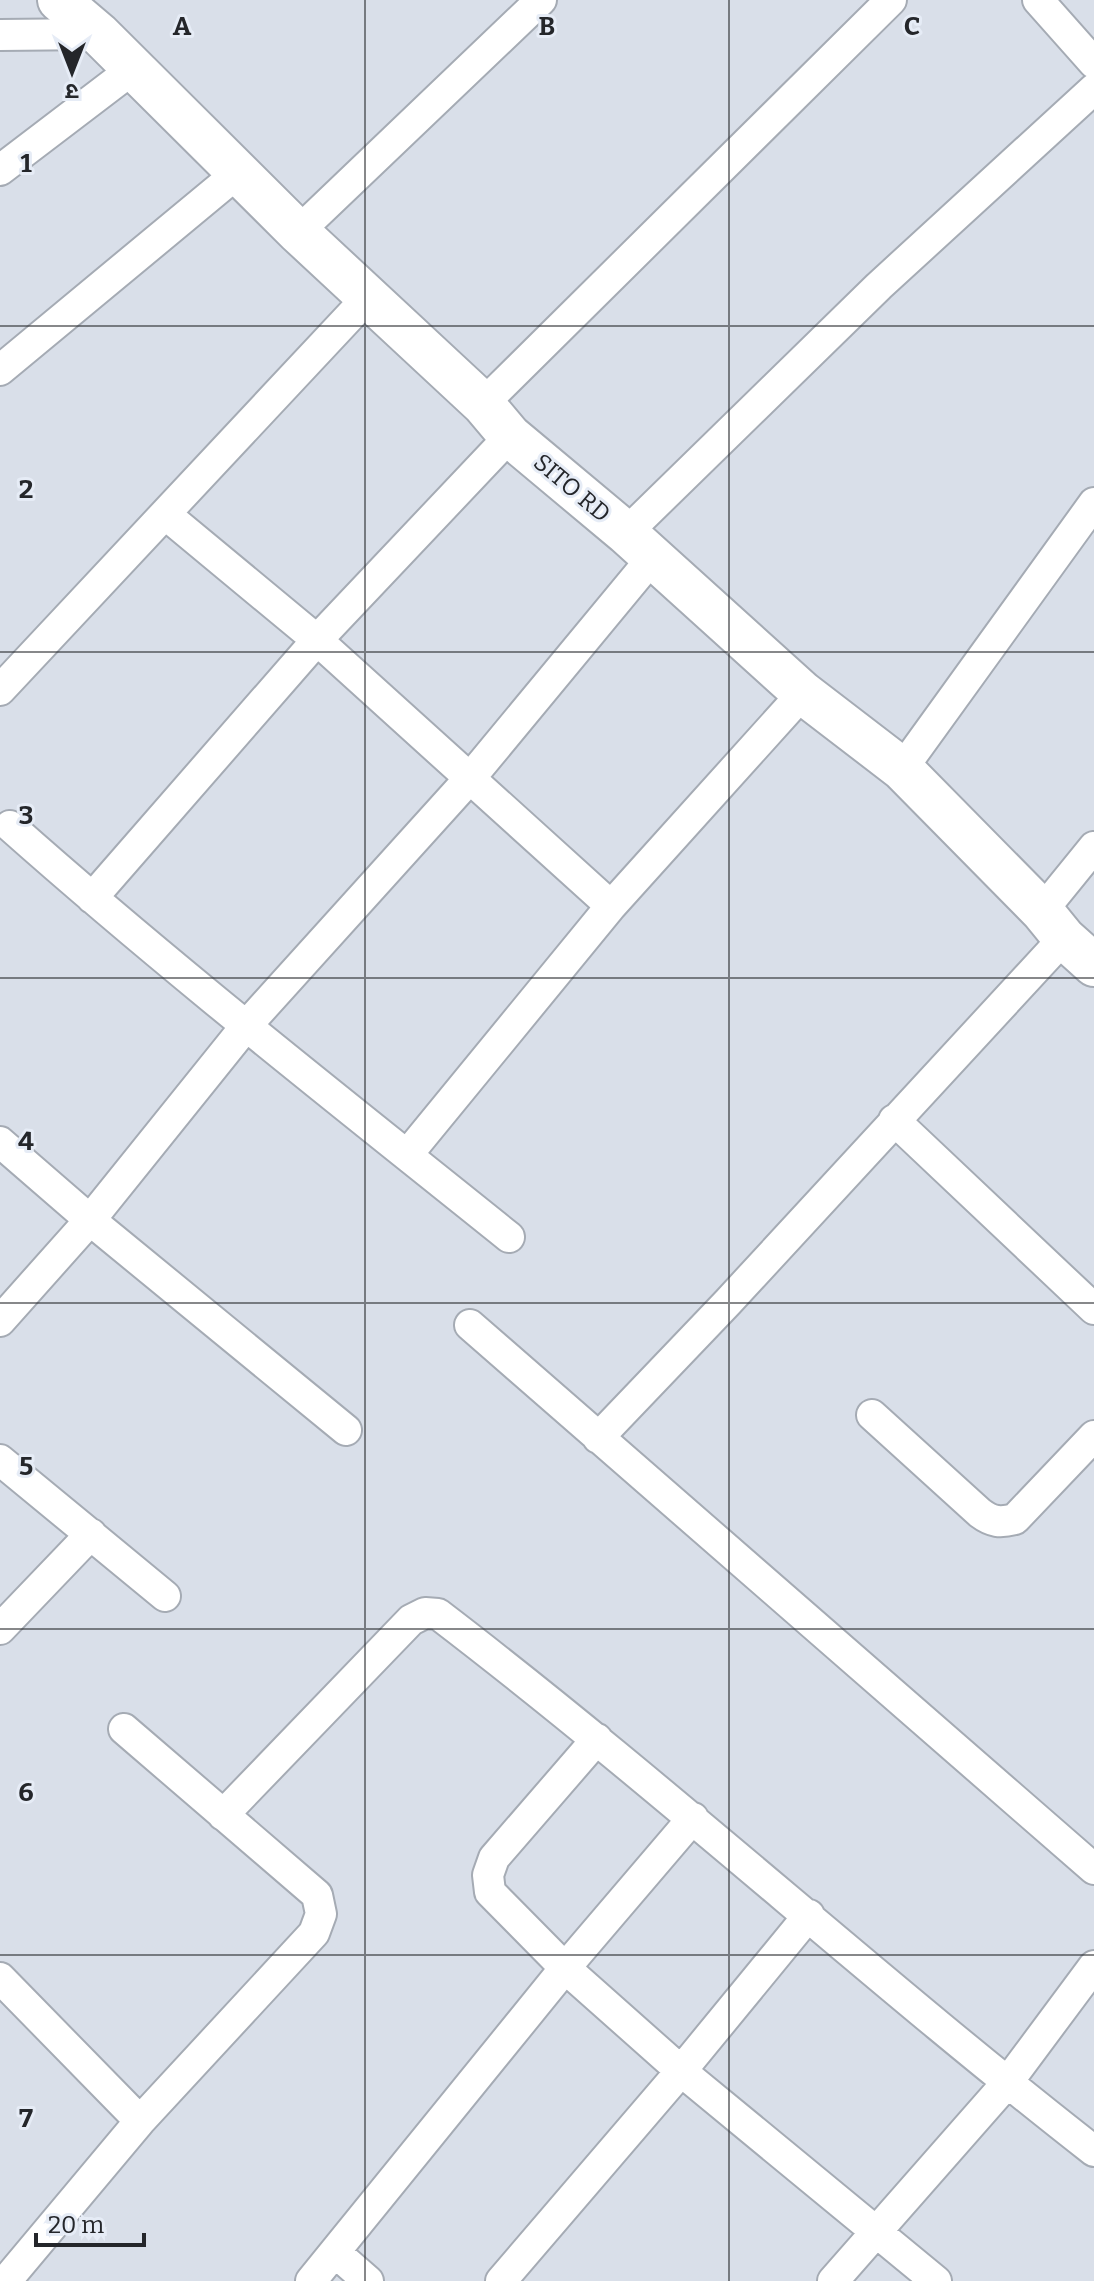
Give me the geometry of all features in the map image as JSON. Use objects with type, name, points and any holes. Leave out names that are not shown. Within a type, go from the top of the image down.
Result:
[{"type":"main road","name":"SITO RD","points":[[59,0],[99,34],[298,232],[483,404],[510,436],[639,545],[803,693],[902,769],[1067,938]]},
{"type":"street","points":[[298,232],[541,0]]},
{"type":"street","points":[[483,404],[891,0]]},
{"type":"street","points":[[1038,0],[1094,63]]},
{"type":"street","points":[[0,35],[99,34]]},
{"type":"street","points":[[0,170],[134,68]]},
{"type":"street","points":[[0,1321],[90,1220],[246,1026],[471,777],[639,545],[879,286],[1094,89]]},
{"type":"street","points":[[0,370],[240,171]]},
{"type":"street","points":[[0,690],[368,297]]},
{"type":"street","points":[[92,898],[317,640],[510,436]]},
{"type":"street","points":[[902,769],[1094,503]]},
{"type":"street","points":[[165,514],[317,640],[611,906]]},
{"type":"street","points":[[407,1155],[611,906],[803,693]]},
{"type":"street","points":[[10,826],[246,1026],[509,1237]]},
{"type":"street","points":[[598,1438],[1067,938],[1094,847]]},
{"type":"street","points":[[894,1120],[1094,1309]]},
{"type":"street","points":[[0,1142],[346,1430]]},
{"type":"street","points":[[470,1325],[1094,1869]]},
{"type":"street","points":[[872,1415],[980,1513],[989,1520],[1001,1523],[1015,1519],[1091,1446]]},
{"type":"street","points":[[0,1460],[165,1596]]},
{"type":"street","points":[[0,1629],[91,1534]]},
{"type":"street","points":[[223,1815],[411,1620],[425,1613],[438,1614],[597,1739],[1007,2083],[1094,2151]]},
{"type":"street","points":[[3,2280],[140,2121],[314,1933],[321,1914],[317,1895],[124,1729]]},
{"type":"street","points":[[597,1739],[494,1858],[488,1875],[490,1892],[565,1968],[681,2071],[936,2281]]},
{"type":"street","points":[[311,2281],[565,1968],[693,1818]]},
{"type":"street","points":[[501,2281],[681,2071],[809,1915]]},
{"type":"street","points":[[833,2281],[1007,2083],[1094,1966]]},
{"type":"street","points":[[0,1978],[140,2121]]},
{"type":"street","points":[[336,2253],[368,2281]]}]
